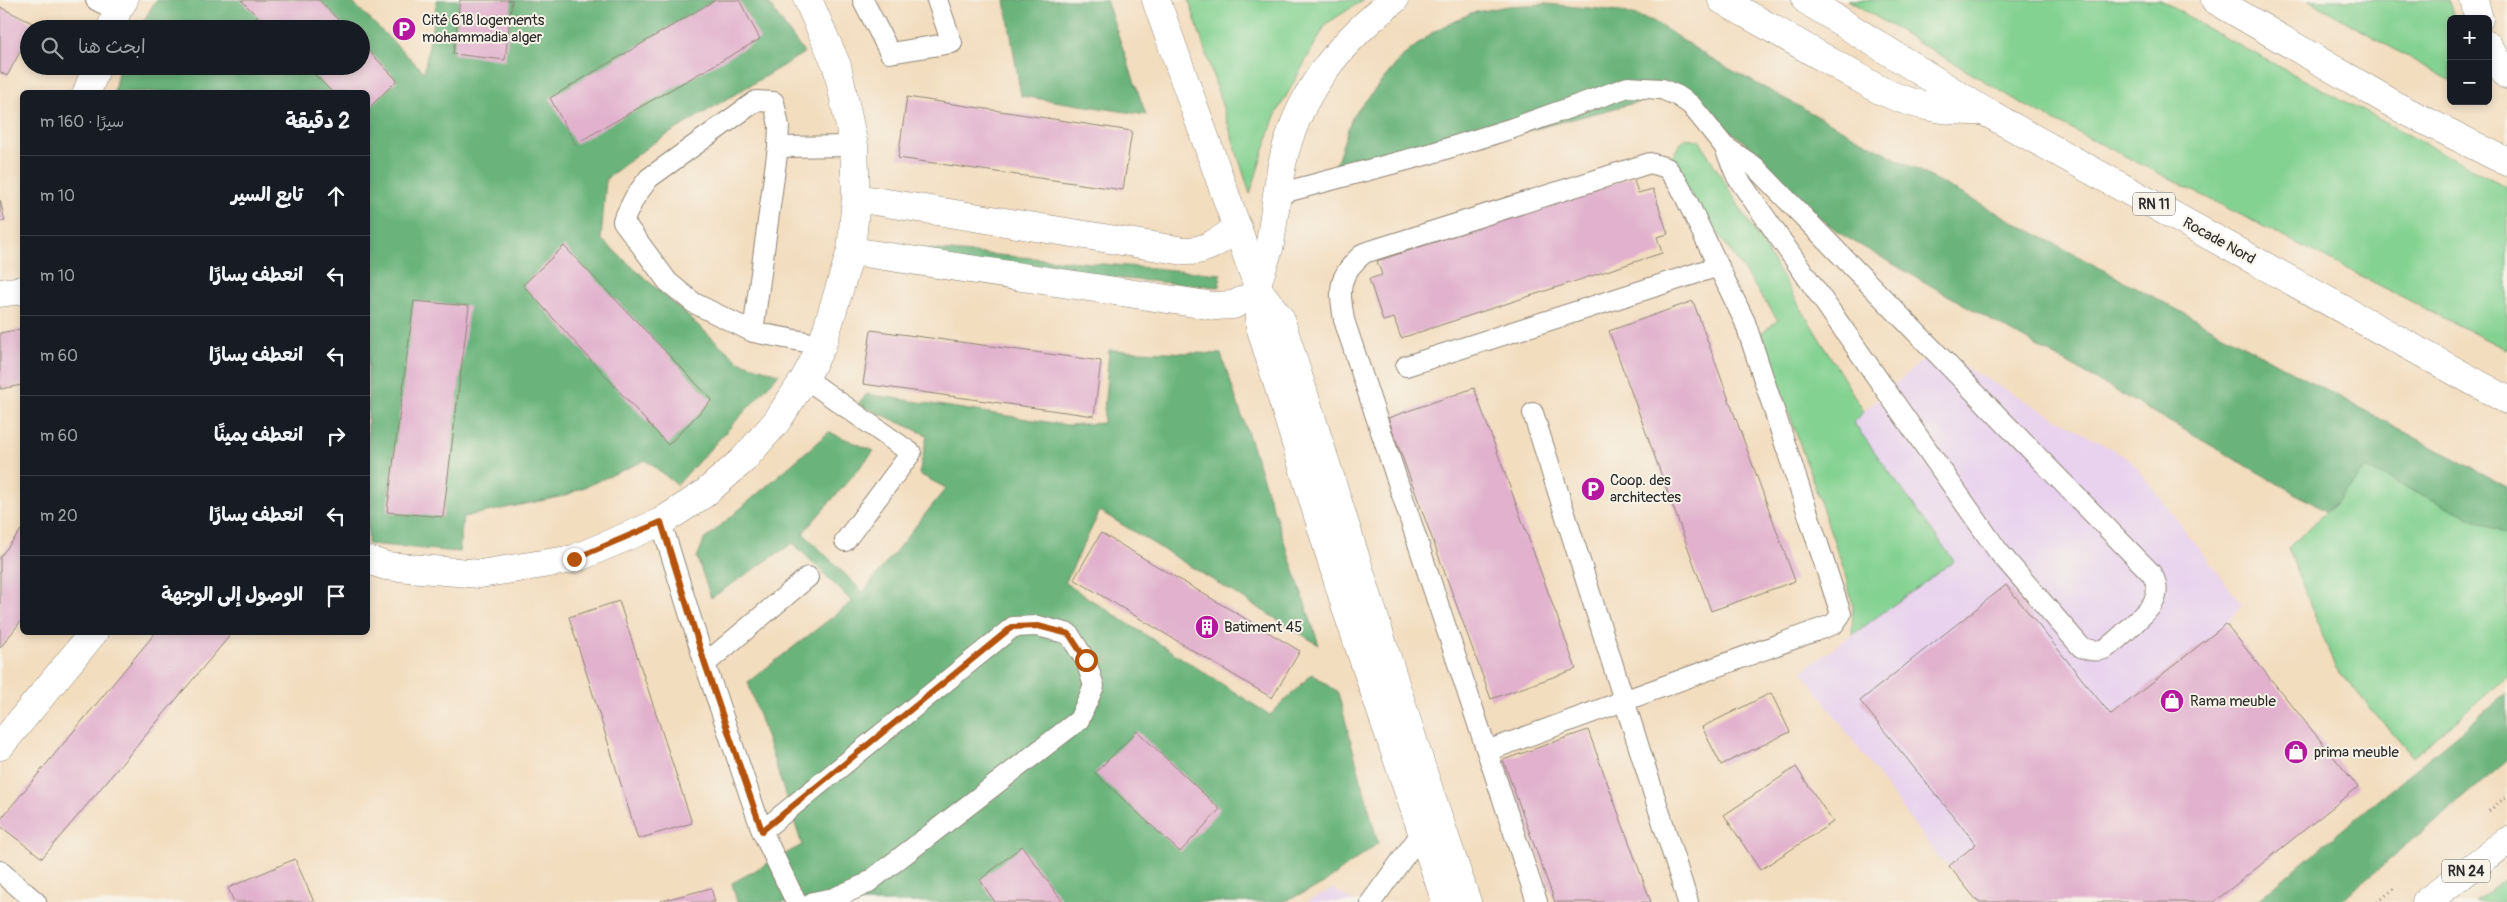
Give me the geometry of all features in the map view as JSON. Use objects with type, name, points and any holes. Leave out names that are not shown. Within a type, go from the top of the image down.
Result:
[{"type":"main road","points":[[370,561],[386,566],[480,574],[574,559],[661,522],[704,494],[743,460],[777,421],[806,378],[822,345],[851,252],[856,198],[854,146],[837,66],[808,0]]},
{"type":"main road","points":[[1156,0],[1259,288],[1280,318],[1415,777],[1467,902]]},
{"type":"main road","points":[[851,252],[1214,306],[1232,305],[1259,288],[1269,247],[1290,136],[1318,76],[1340,48],[1365,23],[1394,0]]},
{"type":"main road","points":[[1722,0],[1880,90],[1903,101],[1927,108],[1956,112],[1984,111]]},
{"type":"main road","name":"Rocade Nord","points":[[1806,0],[1984,111],[2507,400]]},
{"type":"main road","points":[[2215,0],[2400,108],[2507,162]]},
{"type":"main road","points":[[2474,0],[2479,15]]},
{"type":"main road","points":[[2492,51],[2507,74]]},
{"type":"main road","points":[[88,90],[94,75]]},
{"type":"main road","points":[[856,198],[1196,252],[1209,248],[1238,228]]},
{"type":"main road","points":[[0,293],[20,290]]},
{"type":"main road","points":[[0,746],[92,635]]},
{"type":"main road","points":[[1415,777],[1423,832],[1446,902]]},
{"type":"main road","name":"RN 24","points":[[2426,902],[2507,840]]},
{"type":"lane","points":[[863,0],[890,53],[952,43],[937,0]]},
{"type":"lane","points":[[1278,194],[1429,154],[1513,128],[1628,87],[1662,89],[1678,96],[1691,105],[1724,146],[1754,166],[2151,573],[2157,588],[2153,604],[2112,644],[2104,650],[2096,651],[2081,647],[1998,551],[1737,178],[1727,158],[1724,146]]},
{"type":"lane","points":[[753,332],[778,147],[779,126],[774,102],[756,101],[648,178],[635,197],[623,221],[668,282],[694,303],[753,332],[822,345]]},
{"type":"lane","points":[[778,147],[854,146]]},
{"type":"lane","points":[[1487,751],[1834,624],[1841,614],[1745,322],[1680,186],[1667,168],[1650,163],[1364,253],[1348,267],[1340,291],[1344,320],[1537,902]]},
{"type":"lane","points":[[1406,366],[1719,266]]},
{"type":"lane","points":[[806,378],[911,453],[845,542]]},
{"type":"lane","points":[[1533,412],[1688,902]]},
{"type":"lane","points":[[661,522],[705,664],[762,831],[796,902]]},
{"type":"lane","points":[[705,664],[808,577]]},
{"type":"lane","points":[[762,831],[1012,627],[1038,626],[1069,634],[1086,660],[1094,686],[1079,720],[866,884],[834,898],[813,902]]},
{"type":"lane","points":[[1371,902],[1423,832]]},
{"type":"lane","points":[[0,871],[36,902]]},
{"type":"shaded area","points":[[1934,350],[2130,459],[2242,604],[2226,624],[2358,787],[2214,902],[1978,902],[1949,866],[1939,859],[1802,671],[1954,561],[1850,424]]},
{"type":"shaded area","points":[[1333,889],[1355,902],[1306,902]]},
{"type":"green space","points":[[156,0],[350,0],[424,72],[437,0],[766,0],[804,53],[650,145],[606,179],[601,239],[738,361],[779,374],[677,485],[646,460],[564,496],[463,517],[459,552],[370,544],[370,90],[114,90],[117,75],[370,75],[370,20],[144,20]]},
{"type":"green space","points":[[1005,0],[1106,0],[1146,115],[1021,96]]},
{"type":"green space","points":[[1189,0],[1363,0],[1326,24],[1274,118],[1250,194]]},
{"type":"green space","points":[[1848,0],[2161,0],[2212,31],[2507,187],[2507,350],[2026,106]]},
{"type":"green space","points":[[2309,0],[2448,0],[2454,15],[2447,15],[2447,80]]},
{"type":"green space","points":[[1546,4],[1620,11],[1653,21],[1713,60],[2507,487],[2507,535],[2366,468],[2338,501],[2326,511],[1844,236],[1776,185],[1752,149],[1712,115],[1669,94],[1330,182],[1352,117],[1402,57],[1433,32],[1471,13],[1508,6]]},
{"type":"green space","points":[[1685,138],[1699,140],[1864,412],[1853,422],[1954,561],[1852,635],[1853,605],[1843,567],[1761,333],[1778,320],[1668,161]]},
{"type":"green space","points":[[867,244],[1221,274],[1219,287],[865,257]]},
{"type":"green space","points":[[1109,350],[1221,354],[1319,645],[1100,511],[1065,583],[1270,715],[1312,674],[1338,693],[1378,843],[1322,885],[1282,902],[737,902],[732,883],[802,845],[748,682],[852,602],[793,543],[711,598],[697,558],[704,540],[829,432],[874,451],[803,533],[863,592],[946,488],[919,474],[927,435],[858,404],[867,394],[1066,425],[1103,423]]},
{"type":"green space","points":[[2366,467],[2507,535],[2507,677],[2413,757],[2335,667],[2288,548],[2338,501]]},
{"type":"green space","points":[[2507,693],[2507,761],[2339,902],[2255,902]]},
{"type":"green space","points":[[2507,878],[2507,902],[2474,902]]},
{"type":"building","points":[[241,0],[319,0],[338,20],[261,20]]},
{"type":"building","points":[[460,0],[512,0],[505,60],[453,54]]},
{"type":"building","points":[[715,0],[739,0],[760,39],[575,144],[550,98]]},
{"type":"building","points":[[0,7],[26,20],[20,20],[20,52],[7,76],[0,72]]},
{"type":"building","points":[[370,52],[397,80],[370,107],[370,90],[330,90],[315,75],[370,75]]},
{"type":"building","points":[[907,97],[1132,131],[1123,190],[898,158]]},
{"type":"building","points":[[1633,177],[1638,193],[1653,189],[1668,234],[1657,237],[1662,253],[1401,338],[1394,318],[1383,321],[1369,279],[1382,275],[1377,261]]},
{"type":"building","points":[[0,200],[5,221],[0,222]]},
{"type":"building","points":[[564,246],[712,400],[668,445],[523,285]]},
{"type":"building","points":[[414,301],[469,306],[443,517],[387,512]]},
{"type":"building","points":[[1693,301],[1795,581],[1711,611],[1609,331]]},
{"type":"building","points":[[20,329],[20,385],[0,389],[0,333]]},
{"type":"building","points":[[871,330],[1101,361],[1094,416],[863,384]]},
{"type":"building","points":[[1474,388],[1576,669],[1491,699],[1388,418]]},
{"type":"building","points":[[20,532],[20,623],[0,648],[0,557]]},
{"type":"building","name":"Batiment 45","points":[[1101,533],[1300,651],[1272,698],[1074,579]]},
{"type":"building","points":[[2006,585],[2111,715],[2226,624],[2358,787],[2214,902],[1978,902],[1949,866],[1976,844],[1860,701]]},
{"type":"building","points":[[619,601],[692,823],[638,839],[569,617]]},
{"type":"building","points":[[154,635],[230,635],[42,858],[0,826],[0,820]]},
{"type":"building","points":[[1771,693],[1790,732],[1721,765],[1702,727]]},
{"type":"building","points":[[1588,730],[1651,902],[1555,902],[1503,760]]},
{"type":"building","points":[[1137,731],[1220,809],[1180,852],[1095,773]]},
{"type":"building","points":[[1796,767],[1833,822],[1760,870],[1724,815]]},
{"type":"building","points":[[1022,846],[1063,902],[995,902],[980,880]]},
{"type":"building","points":[[295,859],[314,902],[234,902],[228,888]]},
{"type":"building","points":[[711,888],[715,902],[661,902],[661,901]]},
{"type":"place","name":"Cité 618 logements mohammadia alger","points":[[404,29]]},
{"type":"place","name":"Coop. des architectes","points":[[1593,489]]},
{"type":"place","name":"Batiment 45","points":[[1207,627]]},
{"type":"place","name":"Rama meuble","points":[[2172,701]]},
{"type":"place","name":"prima meuble","points":[[2296,752]]},
{"type":"route","points":[[574,559],[661,522],[705,664],[762,831],[1012,627],[1038,626],[1069,634],[1086,660]]}]
